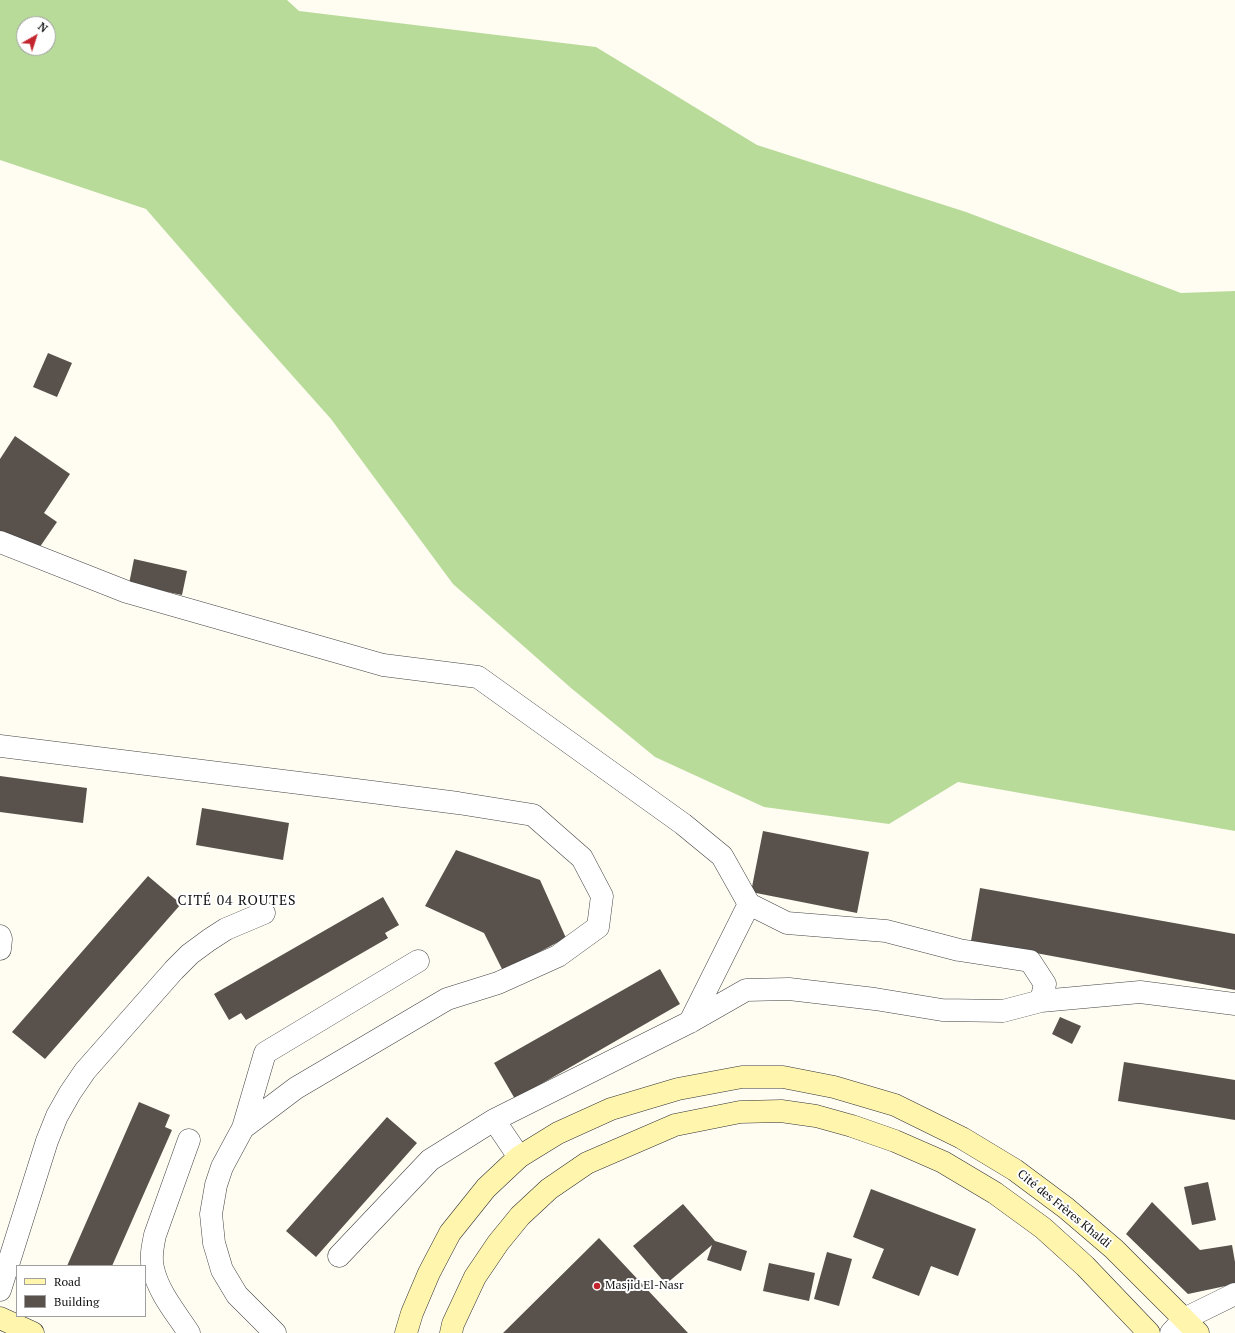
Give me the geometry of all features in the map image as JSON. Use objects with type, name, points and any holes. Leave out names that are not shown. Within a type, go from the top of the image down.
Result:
[{"type":"main road","name":"Cité des Frères Khaldi","points":[[406,1333],[412,1313],[429,1273],[450,1233],[486,1188],[519,1157],[558,1133],[611,1109],[678,1089],[742,1077],[783,1077],[834,1087],[895,1105],[962,1138],[1015,1170],[1066,1208],[1114,1249],[1184,1328]]},
{"type":"main road","points":[[451,1333],[453,1324],[474,1277],[498,1243],[520,1216],[549,1189],[587,1163],[675,1125],[740,1112],[781,1111],[816,1116],[895,1140],[943,1162],[996,1193],[1043,1228],[1075,1256],[1149,1333]]},
{"type":"main road","points":[[0,1318],[33,1333]]},
{"type":"street","points":[[0,542],[127,592],[383,665],[478,677],[683,824],[722,856],[749,904],[787,923],[886,931],[959,950],[1030,961],[1045,984],[1041,1001]]},
{"type":"street","points":[[0,746],[372,792],[533,814],[582,858],[602,896],[598,927],[558,956],[498,983],[447,999],[296,1088],[243,1128]]},
{"type":"street","points":[[690,1022],[749,904]]},
{"type":"street","points":[[0,1290],[47,1141],[57,1116],[85,1071],[174,970],[190,954],[226,929],[264,913]]},
{"type":"street","points":[[0,936],[0,949]]},
{"type":"street","points":[[275,1333],[237,1296],[222,1270],[214,1243],[211,1214],[216,1185],[222,1167],[243,1128],[265,1053],[418,961]]},
{"type":"street","points":[[339,1256],[430,1160],[494,1120],[690,1022],[746,990],[789,989],[875,998],[942,1010],[1003,1011],[1041,1001],[1140,992],[1235,1004]]},
{"type":"street","points":[[494,1120],[519,1157]]},
{"type":"street","points":[[189,1140],[155,1235],[152,1250],[152,1267],[158,1284],[189,1333]]},
{"type":"street","points":[[1184,1328],[1235,1294]]},
{"type":"green space","points":[[0,0],[287,0],[299,11],[596,47],[757,145],[966,212],[1181,293],[1235,291],[1235,831],[958,782],[889,824],[764,807],[655,757],[571,688],[453,584],[331,419],[146,209],[0,160]]},
{"type":"building","points":[[48,353],[72,363],[57,397],[33,387]]},
{"type":"building","points":[[15,436],[70,474],[44,513],[57,522],[35,554],[0,531],[0,459]]},
{"type":"building","points":[[134,559],[187,571],[182,595],[129,584]]},
{"type":"building","points":[[0,776],[87,788],[83,823],[0,812]]},
{"type":"building","points":[[202,808],[289,823],[283,860],[196,845]]},
{"type":"building","points":[[763,831],[869,852],[857,913],[751,892]]},
{"type":"building","points":[[456,850],[540,880],[566,938],[503,971],[484,933],[425,906]]},
{"type":"building","points":[[148,876],[181,904],[45,1059],[12,1032]]},
{"type":"building","points":[[980,888],[1235,934],[1235,990],[971,941]]},
{"type":"building","points":[[383,897],[399,925],[385,933],[388,938],[246,1020],[241,1013],[229,1020],[214,994]]},
{"type":"building","points":[[660,969],[680,1004],[515,1099],[494,1063]]},
{"type":"building","points":[[1060,1017],[1081,1026],[1072,1044],[1052,1034]]},
{"type":"building","points":[[1124,1062],[1235,1080],[1235,1120],[1118,1101]]},
{"type":"building","points":[[139,1102],[170,1115],[165,1127],[172,1130],[112,1265],[67,1265]]},
{"type":"building","points":[[387,1117],[417,1143],[316,1257],[286,1231]]},
{"type":"building","points":[[1208,1182],[1216,1220],[1192,1225],[1184,1187]]},
{"type":"building","points":[[871,1189],[976,1229],[958,1276],[931,1266],[919,1296],[872,1278],[884,1249],[853,1237]]},
{"type":"building","points":[[1152,1202],[1200,1250],[1232,1245],[1235,1262],[1235,1284],[1188,1294],[1126,1234]]},
{"type":"building","points":[[683,1204],[715,1241],[747,1251],[741,1271],[707,1260],[712,1245],[666,1284],[633,1246]]},
{"type":"building","name":"Masjid El-Nasr","points":[[599,1238],[688,1333],[503,1333]]},
{"type":"building","points":[[827,1252],[852,1259],[839,1306],[814,1299]]},
{"type":"building","points":[[769,1263],[815,1273],[809,1301],[763,1291]]},
{"type":"place","name":"Masjid El-Nasr","points":[[597,1286]]},
{"type":"district","name":"CITÉ 04 ROUTES","points":[[237,901]]}]
